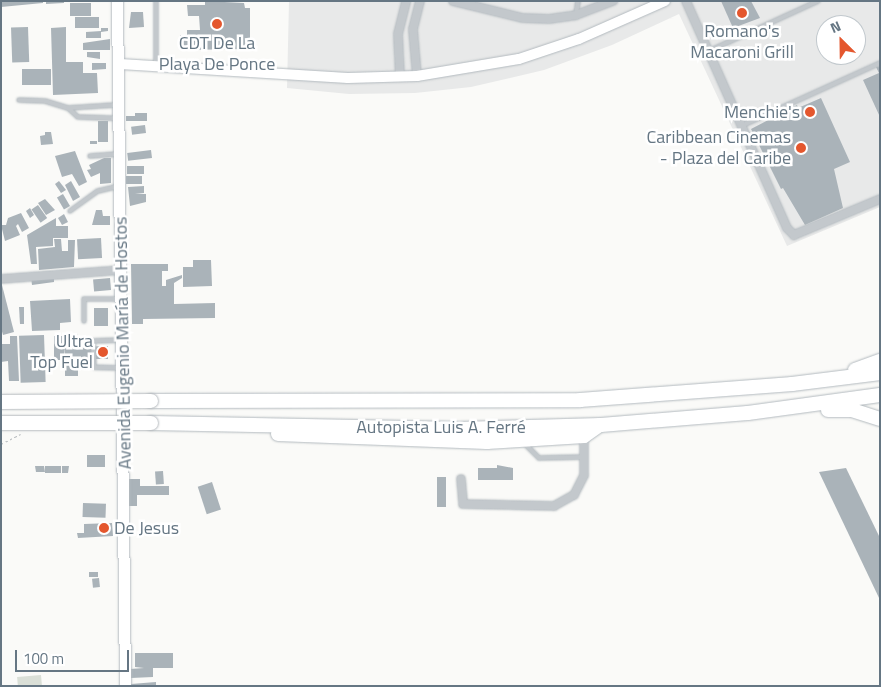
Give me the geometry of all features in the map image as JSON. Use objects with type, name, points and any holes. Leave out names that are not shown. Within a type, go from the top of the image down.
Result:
[{"type":"highway","points":[[792,384],[816,376],[860,369],[880,361]]},
{"type":"highway","name":"Autopista Luis A. Ferré","points":[[1,402],[580,400],[792,384],[880,373]]},
{"type":"highway","name":"Autopista Luis A. Ferré","points":[[1,423],[151,423],[459,428],[601,425],[748,413],[880,395]]},
{"type":"highway","points":[[748,413],[779,415],[843,409],[880,418]]},
{"type":"highway","points":[[255,425],[274,434],[429,441],[521,440],[584,436],[601,425]]},
{"type":"main road","name":"Avenida Eugenio María de Hostos","points":[[117,1],[120,64],[125,686]]},
{"type":"street","points":[[400,77],[398,34],[406,1]]},
{"type":"street","points":[[418,76],[413,30],[420,1]]},
{"type":"street","points":[[454,1],[523,18],[549,19],[576,15],[612,1]]},
{"type":"street","points":[[120,64],[348,78],[418,76],[519,59],[579,39],[665,1]]},
{"type":"street","points":[[686,1],[787,228],[794,235],[880,200]]},
{"type":"street","points":[[1,279],[122,270]]},
{"type":"street","points":[[462,479],[463,504],[554,506],[574,495],[584,475],[584,436]]},
{"type":"lane","points":[[156,1],[156,66]]},
{"type":"lane","points":[[576,15],[578,1]]},
{"type":"lane","points":[[708,51],[818,1]]},
{"type":"lane","points":[[741,126],[880,63]]},
{"type":"lane","points":[[20,100],[45,101],[68,108],[120,105]]},
{"type":"lane","points":[[68,108],[78,117],[120,118]]},
{"type":"lane","points":[[90,156],[121,154]]},
{"type":"lane","points":[[70,210],[98,191],[121,186]]},
{"type":"lane","points":[[84,321],[84,299],[122,298]]},
{"type":"lane","points":[[122,339],[93,341],[94,367],[123,368]]},
{"type":"lane","points":[[521,440],[539,458],[583,456]]},
{"type":"path","points":[[1,444],[23,433]]},
{"type":"shaded area","points":[[289,1],[880,1],[880,207],[787,246],[679,14],[612,45],[544,70],[471,87],[415,93],[349,94],[287,88]]},
{"type":"shaded area","points":[[41,675],[42,686],[18,686],[17,677]]},
{"type":"building","points":[[1,1],[43,1],[43,3],[1,7]]},
{"type":"building","points":[[46,1],[64,1],[64,3],[46,4]]},
{"type":"building","points":[[205,1],[244,3],[245,8],[250,8],[250,39],[247,39],[247,49],[180,50],[180,35],[187,35],[187,30],[200,30],[199,16],[188,16],[187,5],[205,5]]},
{"type":"building","name":"Romano's Macaroni Grill","points":[[721,1],[751,1],[760,18],[733,28]]},
{"type":"building","points":[[70,3],[91,3],[91,16],[70,16]]},
{"type":"building","points":[[131,12],[143,12],[144,27],[129,28]]},
{"type":"building","points":[[75,17],[99,17],[99,28],[75,28]]},
{"type":"building","points":[[28,27],[29,62],[12,63],[11,28]]},
{"type":"building","points":[[66,27],[66,62],[83,62],[83,73],[97,73],[98,93],[53,95],[51,28]]},
{"type":"building","points":[[101,28],[108,28],[108,31],[101,32]]},
{"type":"building","points":[[101,31],[101,38],[86,38],[86,32]]},
{"type":"building","points":[[110,39],[110,50],[83,50],[83,43]]},
{"type":"building","points":[[87,52],[100,52],[100,59],[87,57]]},
{"type":"building","points":[[92,63],[106,63],[106,69],[92,70]]},
{"type":"building","points":[[880,66],[880,117],[863,80],[879,73],[876,67]]},
{"type":"building","points":[[22,69],[51,69],[51,85],[22,85]]},
{"type":"building","points":[[821,98],[850,162],[834,169],[843,208],[805,225],[783,188],[781,189],[751,129],[797,105],[798,108]]},
{"type":"building","points":[[135,113],[147,113],[147,121],[126,121],[126,116],[135,116]]},
{"type":"building","points":[[98,121],[108,121],[108,142],[98,142]]},
{"type":"building","points":[[145,125],[146,133],[132,135],[131,127]]},
{"type":"building","points":[[45,132],[51,132],[53,144],[41,145],[40,136],[45,135]]},
{"type":"building","points":[[90,141],[97,141],[97,144],[90,144]]},
{"type":"building","points":[[151,150],[152,158],[128,161],[127,153]]},
{"type":"building","points":[[75,151],[87,182],[79,186],[72,174],[62,177],[55,156]]},
{"type":"building","points":[[104,158],[111,158],[111,183],[100,184],[100,173],[91,177],[87,170],[91,169],[89,165]]},
{"type":"building","points":[[127,166],[144,166],[144,174],[127,174]]},
{"type":"building","points":[[126,176],[142,176],[142,184],[126,184]]},
{"type":"building","points":[[59,181],[66,190],[61,193],[55,184]]},
{"type":"building","points":[[71,181],[80,197],[73,201],[65,185]]},
{"type":"building","points":[[144,186],[144,193],[135,194],[146,194],[146,202],[130,206],[128,187]]},
{"type":"building","points":[[63,194],[70,206],[64,210],[57,198]]},
{"type":"building","points":[[45,199],[55,210],[46,215],[38,203]]},
{"type":"building","points":[[38,205],[47,218],[41,223],[31,210]]},
{"type":"building","points":[[30,208],[34,215],[30,218],[26,211]]},
{"type":"building","points":[[96,210],[102,210],[103,216],[110,216],[110,225],[92,225]]},
{"type":"building","points":[[21,213],[29,228],[22,232],[18,224],[16,226],[20,235],[5,241],[1,225],[6,225],[8,218]]},
{"type":"building","points":[[64,214],[68,222],[62,225],[58,218]]},
{"type":"building","points":[[56,218],[56,226],[68,226],[68,238],[53,238],[53,246],[36,247],[37,264],[31,264],[27,235]]},
{"type":"building","points":[[101,238],[102,258],[78,259],[77,239]]},
{"type":"building","points":[[54,239],[61,239],[62,251],[68,251],[68,240],[75,240],[74,267],[39,270],[38,249],[55,247]]},
{"type":"building","points":[[193,260],[211,260],[212,286],[183,287],[183,267],[193,267]]},
{"type":"building","points":[[131,264],[168,264],[168,271],[162,271],[162,286],[166,286],[166,280],[182,275],[182,278],[174,283],[174,304],[215,303],[215,318],[143,319],[143,324],[132,324]]},
{"type":"building","points":[[54,275],[54,282],[32,285],[31,277]]},
{"type":"building","points":[[110,278],[111,290],[94,291],[93,279]]},
{"type":"building","points":[[2,285],[14,332],[3,335],[1,328]]},
{"type":"building","points":[[70,299],[71,322],[60,323],[60,330],[32,331],[30,301]]},
{"type":"building","points":[[19,307],[24,307],[24,324],[20,324]]},
{"type":"building","points":[[94,308],[108,308],[108,326],[94,326]]},
{"type":"building","points":[[65,333],[77,333],[78,347],[108,346],[108,359],[78,359],[78,376],[65,376],[65,346],[64,360],[54,360],[54,336],[65,336]]},
{"type":"building","points":[[44,335],[46,382],[21,383],[19,336]]},
{"type":"building","points":[[10,336],[17,336],[19,381],[9,381],[8,361],[1,362],[1,344],[10,344]]},
{"type":"building","points":[[87,455],[105,455],[105,467],[87,467]]},
{"type":"building","points":[[497,465],[513,468],[513,480],[478,480],[478,468],[497,468]]},
{"type":"building","points":[[35,466],[44,466],[45,472],[36,472]]},
{"type":"building","points":[[45,466],[61,466],[61,473],[45,473]]},
{"type":"building","points":[[45,466],[61,466],[61,473],[45,473]]},
{"type":"building","points":[[846,468],[880,538],[880,600],[819,472]]},
{"type":"building","points":[[163,471],[164,484],[156,485],[155,472]]},
{"type":"building","points":[[437,477],[446,477],[446,507],[437,507]]},
{"type":"building","points":[[129,479],[140,479],[140,486],[169,486],[169,495],[137,495],[137,506],[129,506]]},
{"type":"building","points":[[212,482],[221,510],[207,514],[198,487]]},
{"type":"building","points":[[83,503],[106,504],[105,518],[83,517]]},
{"type":"building","points":[[112,523],[113,536],[78,538],[77,533],[84,533],[84,524]]},
{"type":"building","points":[[89,572],[98,572],[98,577],[89,577]]},
{"type":"building","points":[[99,578],[100,587],[93,588],[92,579]]},
{"type":"building","points":[[135,653],[173,653],[173,668],[153,668],[153,677],[131,678],[130,669],[144,668],[135,667]]},
{"type":"building","points":[[156,682],[156,686],[131,686],[131,684]]},
{"type":"place","name":"Romano's Macaroni Grill","points":[[742,13]]},
{"type":"place","name":"CDT De La Playa De Ponce","points":[[217,24]]},
{"type":"place","name":"Menchie's","points":[[810,112]]},
{"type":"place","name":"Caribbean Cinemas - Plaza del Caribe","points":[[801,148]]},
{"type":"place","name":"Ultra Top Fuel","points":[[103,352]]},
{"type":"place","name":"De Jesus","points":[[104,528]]}]
